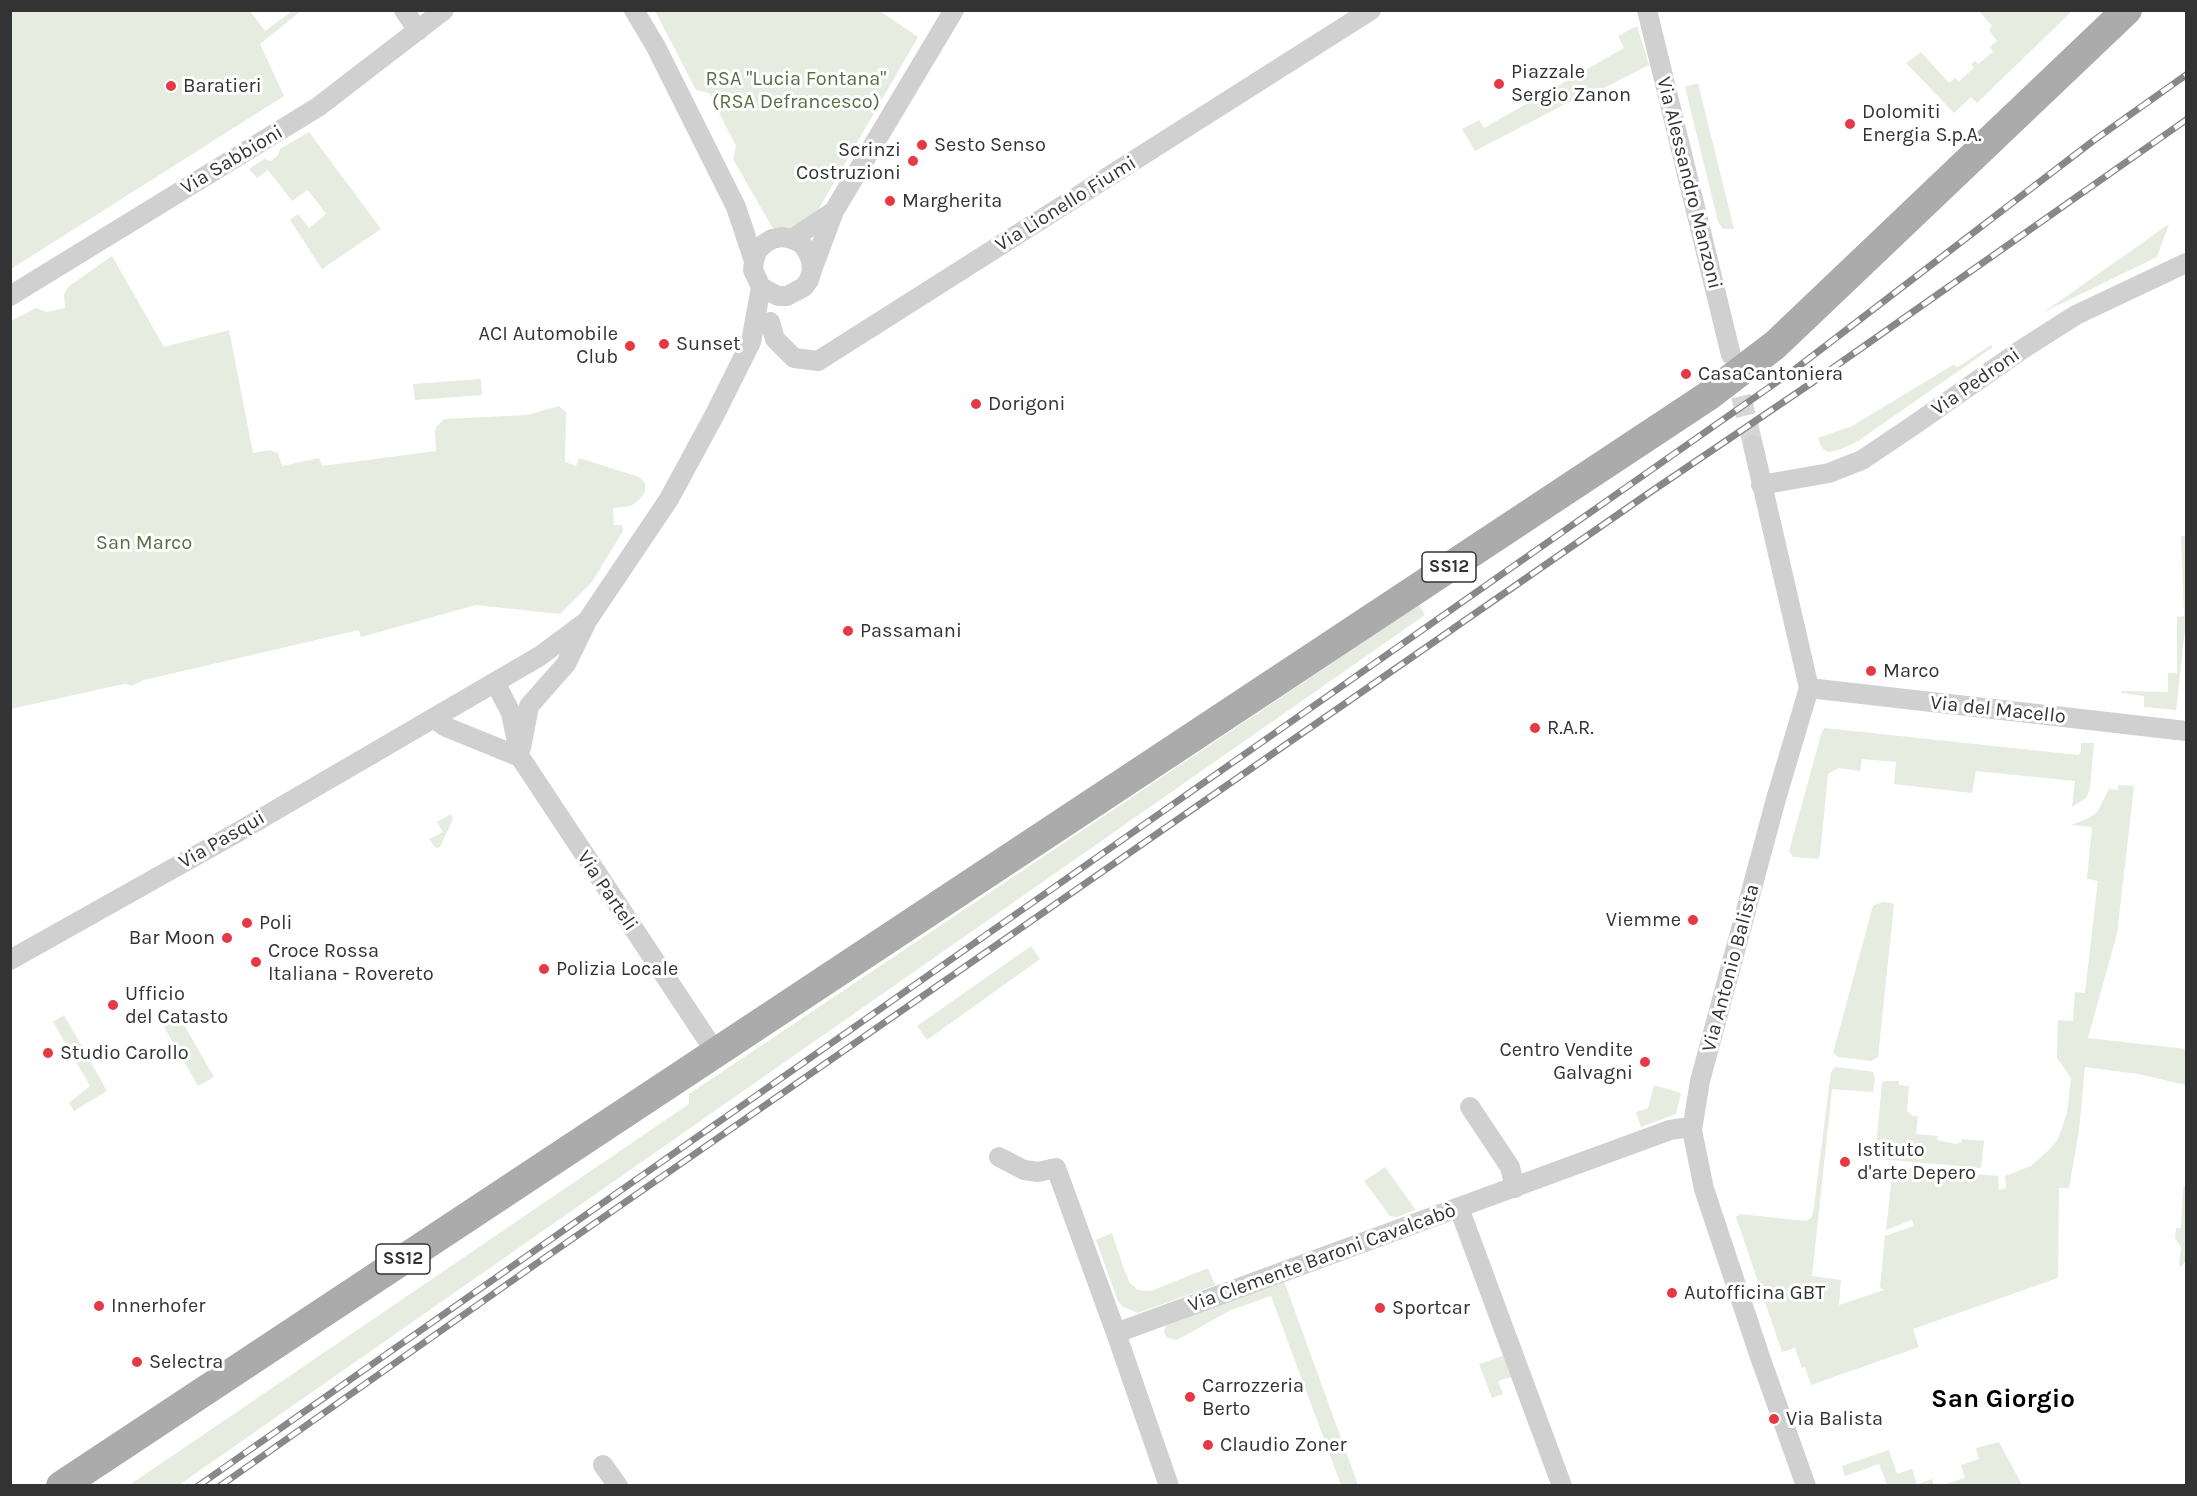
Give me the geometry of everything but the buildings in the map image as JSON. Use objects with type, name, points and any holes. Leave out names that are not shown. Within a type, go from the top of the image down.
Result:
[{"type":"main road","name":"SS12","points":[[61,1485],[1708,396],[1775,345],[2127,10]]},
{"type":"street","points":[[404,10],[418,31]]},
{"type":"street","name":"Via Sabbioni","points":[[10,296],[318,107],[444,10]]},
{"type":"street","points":[[634,10],[656,47],[736,207],[754,261]]},
{"type":"street","points":[[588,621],[540,656],[433,718],[446,727],[520,757],[530,706],[566,664],[588,621],[669,499],[751,342],[809,279],[834,211],[954,10]]},
{"type":"street","name":"Via Lionello Fiumi","points":[[770,322],[775,339],[794,358],[818,361],[1371,10]]},
{"type":"street","name":"Via Alessandro Manzoni","points":[[1647,10],[1731,355]]},
{"type":"street","points":[[736,207],[782,239],[801,243],[811,260],[812,270]]},
{"type":"street","points":[[751,342],[761,287],[753,270],[757,251],[764,244],[782,239],[834,211]]},
{"type":"street","name":"Via Pedroni","points":[[1761,485],[1828,473],[1862,460],[2021,350],[2076,315],[2187,263]]},
{"type":"street","points":[[761,287],[778,296],[787,296],[796,292]]},
{"type":"street","name":"Via Antonio Balista","points":[[1753,445],[1809,688],[1776,799],[1700,1081],[1692,1130],[1704,1190],[1756,1347],[1806,1485]]},
{"type":"street","name":"Via Parteli","points":[[495,682],[511,713],[520,757],[716,1053]]},
{"type":"street","name":"Via del Macello","points":[[1809,688],[2187,730]]},
{"type":"street","name":"Via Pasqui","points":[[10,960],[238,832],[433,718]]},
{"type":"street","points":[[1470,1107],[1510,1167],[1515,1188]]},
{"type":"street","name":"Via Clemente Baroni Cavalcabò","points":[[1116,1333],[1670,1130],[1683,1128],[1692,1130]]},
{"type":"street","points":[[999,1157],[1024,1170],[1038,1172],[1056,1168],[1169,1485]]},
{"type":"street","points":[[1459,1208],[1562,1485]]},
{"type":"street","points":[[603,1465],[618,1485]]},
{"type":"green space","points":[[10,11],[250,11],[265,31],[292,11],[301,11],[260,44],[284,96],[11,269]]},
{"type":"green space","name":"RSA \"Lucia Fontana\" (RSA Defrancesco)","points":[[655,11],[880,11],[918,37],[810,224],[782,234],[772,227],[733,159],[736,146],[709,93],[696,90]]},
{"type":"green space","points":[[1979,11],[2072,11],[1977,103],[1971,97],[1954,113],[1906,63],[1921,52],[1949,83],[1955,78],[1959,81],[1974,68],[1971,64],[1975,61],[1978,64],[1993,52],[1990,47],[1997,41],[1989,30],[1992,26]]},
{"type":"green space","points":[[1637,26],[1649,65],[1598,91],[1596,88],[1475,151],[1462,129],[1479,120],[1484,128],[1624,48],[1618,36]]},
{"type":"green space","points":[[1698,83],[1734,229],[1723,229],[1718,222],[1685,87]]},
{"type":"green space","points":[[309,132],[381,229],[322,269],[290,220],[298,214],[309,228],[326,214],[308,190],[292,201],[268,170],[257,178],[249,169],[264,159],[271,161],[278,155],[280,149]]},
{"type":"green space","points":[[2169,224],[2157,257],[2044,312]]},
{"type":"green space","name":"San Marco","points":[[112,256],[164,347],[229,330],[253,453],[270,450],[278,453],[282,466],[319,458],[322,466],[436,451],[436,427],[444,419],[527,415],[559,406],[566,412],[565,462],[576,466],[579,458],[639,477],[645,483],[645,492],[631,506],[613,508],[614,525],[622,525],[623,531],[592,582],[560,614],[476,605],[361,637],[359,630],[144,680],[131,686],[126,684],[114,686],[11,709],[11,321],[36,308],[47,312],[65,308],[64,294],[68,287]]},
{"type":"green space","points":[[1991,345],[1993,347],[1858,441],[1829,452],[1823,449],[1818,438],[1852,426],[1953,365],[1958,367]]},
{"type":"green space","points":[[481,379],[482,395],[415,400],[413,384]]},
{"type":"green space","points":[[2181,536],[2186,536],[2186,620],[2176,710],[2144,707],[2144,696],[2121,691],[2168,692],[2168,673],[2177,673],[2177,617],[2184,616]]},
{"type":"green space","points":[[1419,605],[1425,615],[179,1485],[128,1486],[689,1104],[689,1094]]},
{"type":"green space","points":[[1825,728],[2078,755],[2081,752],[2081,743],[2094,743],[2090,789],[2086,798],[2072,807],[2075,781],[1976,771],[1972,793],[1894,784],[1896,762],[1862,759],[1860,771],[1839,768],[1828,774],[1818,859],[1793,857],[1789,851],[1822,731]]},
{"type":"green space","points":[[2118,785],[2134,786],[2117,934],[2088,1038],[2186,1049],[2186,1085],[2138,1074],[2085,1067],[2079,1130],[2069,1188],[2059,1188],[2058,1278],[1913,1329],[1919,1347],[1811,1385],[1795,1348],[1782,1352],[1736,1217],[1740,1214],[1805,1221],[1811,1218],[1831,1072],[1835,1067],[1873,1072],[1875,1079],[1873,1092],[1832,1089],[1812,1276],[1841,1280],[1839,1305],[1884,1290],[1880,1287],[1885,1236],[1914,1226],[1912,1220],[1886,1230],[1893,1167],[1998,1176],[1999,1190],[2006,1188],[2005,1176],[2031,1166],[2051,1148],[2058,1139],[2067,1113],[2071,1078],[2057,1058],[2058,1020],[2073,1021],[2075,992],[2085,993],[2098,881],[2087,879],[2092,827],[2071,825],[2097,812],[2109,789],[2118,790]]},
{"type":"green space","points":[[451,814],[453,819],[440,847],[436,848],[429,839],[443,832],[437,822]]},
{"type":"green space","points":[[1882,902],[1894,905],[1878,1057],[1871,1061],[1838,1057],[1833,1053],[1872,909],[1873,906]]},
{"type":"green space","points":[[1031,946],[1040,959],[927,1040],[917,1026]]},
{"type":"green space","points":[[64,1015],[107,1091],[74,1111],[69,1103],[90,1086],[53,1022]]},
{"type":"green space","points":[[180,1018],[214,1077],[198,1086],[164,1027]]},
{"type":"green space","points":[[1883,1081],[1899,1081],[1899,1085],[1909,1086],[1907,1111],[1913,1116],[1918,1116],[1916,1134],[1938,1136],[1937,1140],[1956,1144],[1962,1142],[1961,1139],[1984,1141],[1981,1168],[1879,1159],[1875,1156]]},
{"type":"green space","points":[[1654,1085],[1681,1093],[1676,1114],[1641,1127],[1636,1112],[1648,1108]]},
{"type":"green space","points":[[1385,1167],[1416,1210],[1397,1217],[1390,1216],[1364,1181]]},
{"type":"green space","points":[[2183,1187],[2186,1187],[2186,1261],[2181,1267],[2179,1265],[2181,1247],[2175,1238],[2176,1228],[2181,1228]]},
{"type":"green space","points":[[1112,1233],[1130,1283],[1138,1290],[1151,1291],[1208,1268],[1215,1285],[1138,1313],[1123,1307],[1118,1301],[1096,1240]]},
{"type":"green space","points":[[1284,1281],[1358,1485],[1341,1485],[1271,1296],[1231,1310],[1177,1340],[1165,1335],[1164,1330],[1167,1325]]},
{"type":"green space","points":[[1503,1356],[1511,1377],[1498,1381],[1503,1394],[1492,1398],[1479,1364]]},
{"type":"green space","points":[[1999,1442],[2022,1485],[1942,1485],[1965,1478],[1961,1465],[1979,1459],[1976,1448]]},
{"type":"green space","points":[[1889,1450],[1897,1474],[1912,1469],[1917,1484],[1932,1479],[1934,1485],[1887,1485],[1879,1464],[1845,1476],[1842,1466]]},
{"type":"tunnel","points":[[1734,367],[1753,445]]},
{"type":"railway","points":[[198,1486],[1794,370],[2093,141],[2186,75]]},
{"type":"railway","points":[[220,1486],[533,1266],[1649,493],[1813,382],[2186,120]]},
{"type":"place","name":"Piazzale Sergio Zanon","points":[[1499,84]]},
{"type":"place","name":"Baratieri","points":[[171,86]]},
{"type":"place","name":"Dolomiti Energia S.p.A.","points":[[1850,124]]},
{"type":"place","name":"Sesto Senso","points":[[922,145]]},
{"type":"place","name":"Scrinzi Costruzioni","points":[[913,161]]},
{"type":"place","name":"Margherita","points":[[890,201]]},
{"type":"place","name":"Sunset","points":[[664,344]]},
{"type":"place","name":"ACI Automobile Club","points":[[630,346]]},
{"type":"place","name":"CasaCantoniera","points":[[1686,374]]},
{"type":"place","name":"Dorigoni","points":[[976,404]]},
{"type":"place","name":"Passamani","points":[[848,631]]},
{"type":"place","name":"Marco","points":[[1871,671]]},
{"type":"place","name":"R.A.R.","points":[[1535,728]]},
{"type":"place","name":"Viemme","points":[[1693,920]]},
{"type":"place","name":"Poli","points":[[247,923]]},
{"type":"place","name":"Bar Moon","points":[[227,938]]},
{"type":"place","name":"Croce Rossa Italiana - Rovereto","points":[[256,962]]},
{"type":"place","name":"Polizia Locale","points":[[544,969]]},
{"type":"place","name":"Ufficio del Catasto","points":[[113,1005]]},
{"type":"place","name":"Studio Carollo","points":[[48,1053]]},
{"type":"place","name":"Centro Vendite Galvagni","points":[[1645,1062]]},
{"type":"place","name":"Istituto d'arte Depero","points":[[1845,1162]]},
{"type":"place","name":"Autofficina GBT","points":[[1672,1293]]},
{"type":"place","name":"Innerhofer","points":[[99,1306]]},
{"type":"place","name":"Sportcar","points":[[1380,1308]]},
{"type":"place","name":"Selectra","points":[[137,1362]]},
{"type":"place","name":"Carrozzeria Berto","points":[[1190,1397]]},
{"type":"place","name":"Via Balista","points":[[1774,1419]]},
{"type":"place","name":"Claudio Zoner","points":[[1208,1445]]},
{"type":"district","name":"San Giorgio","points":[[2003,1400]]}]
